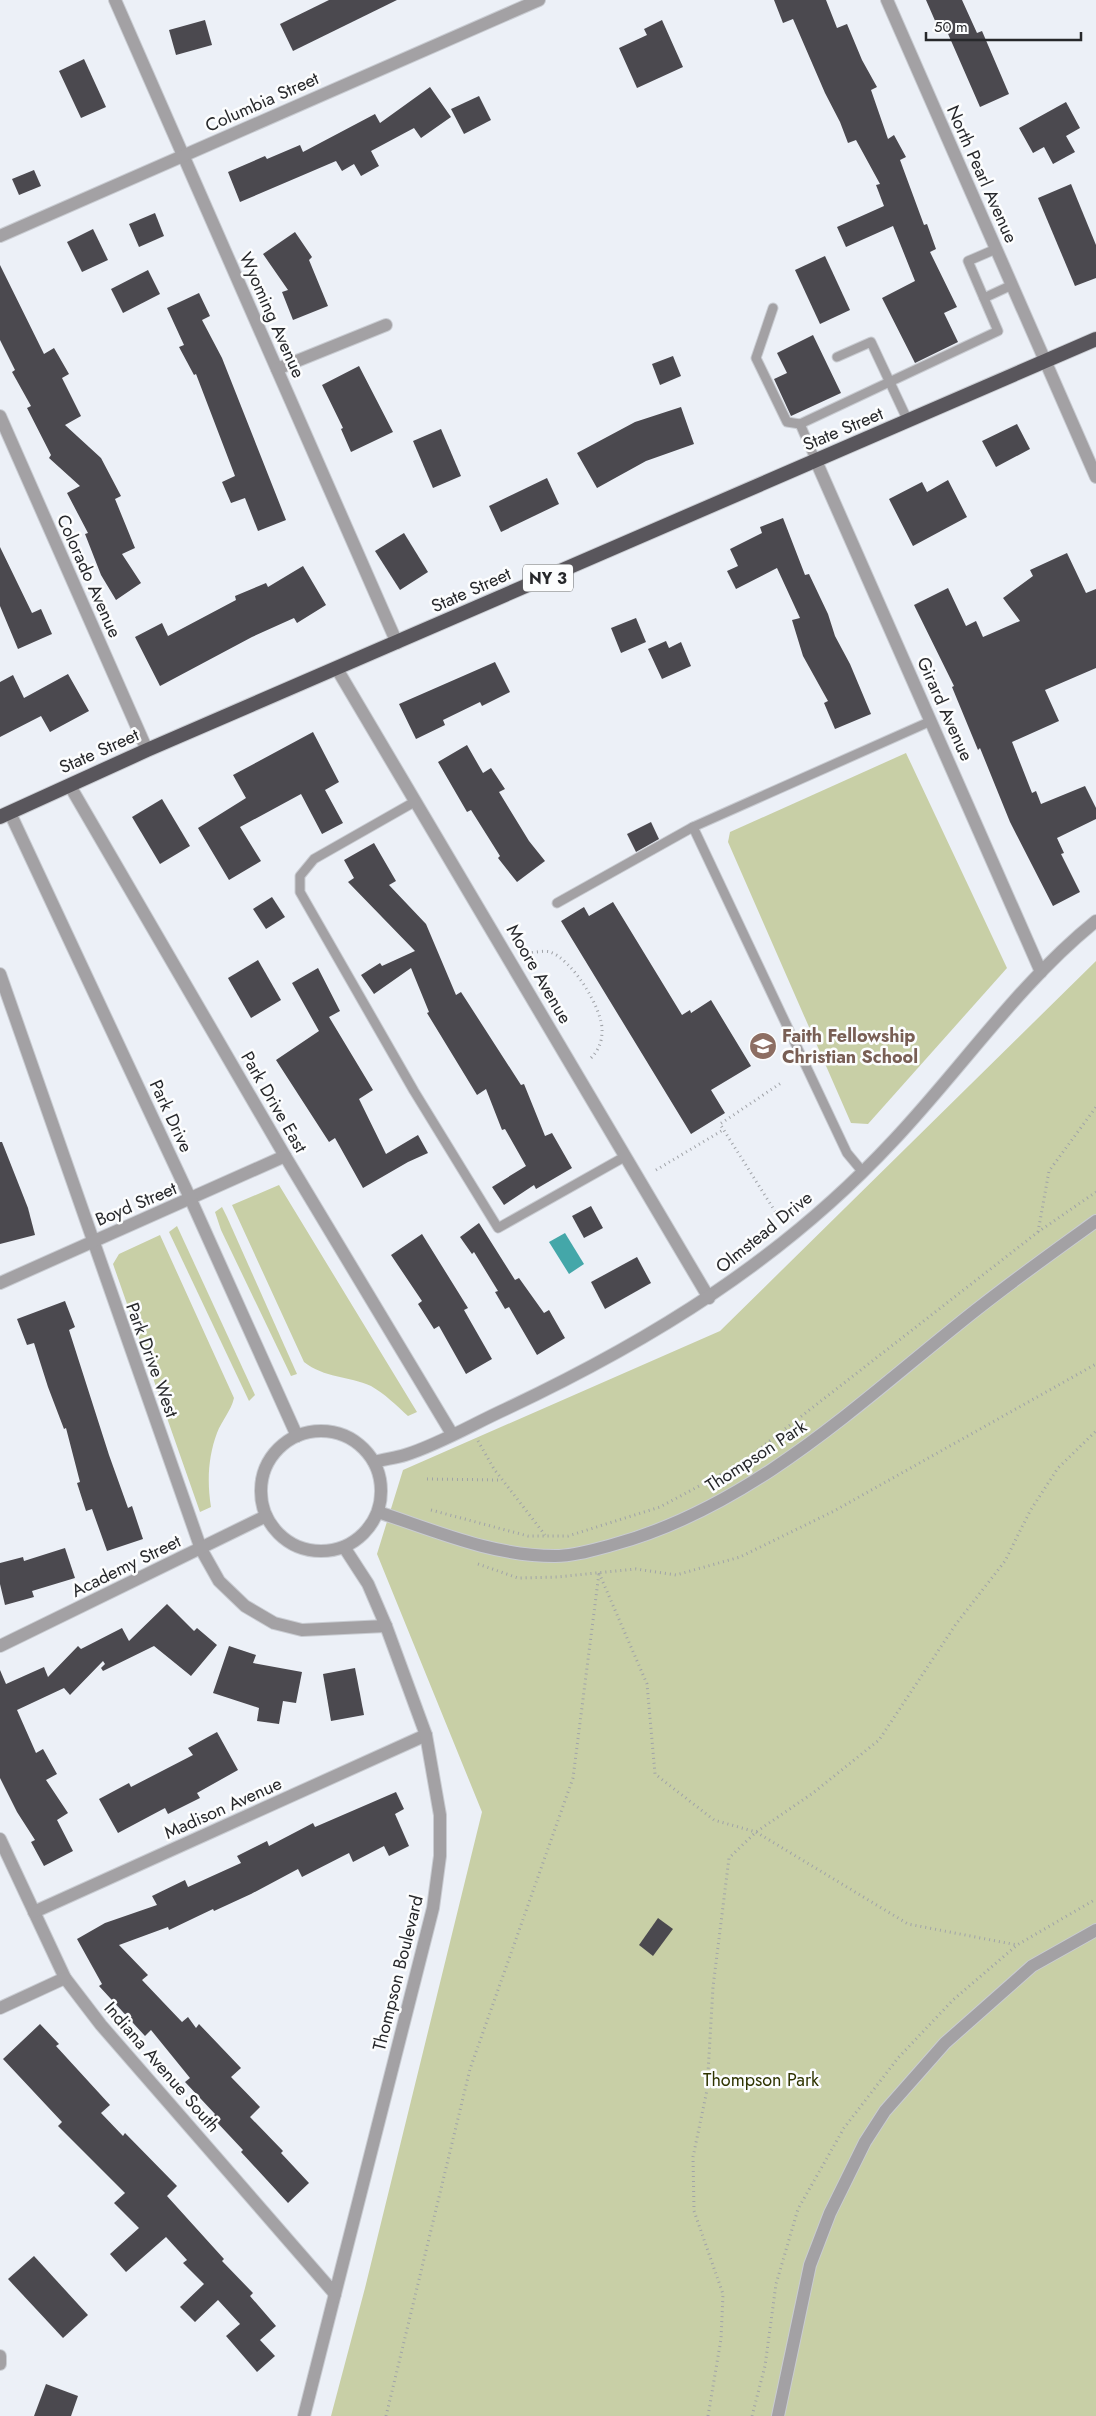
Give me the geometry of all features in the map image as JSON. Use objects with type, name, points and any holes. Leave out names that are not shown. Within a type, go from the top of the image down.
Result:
[{"type":"highway","name":"State Street","points":[[5,815],[147,750],[1096,339]]},
{"type":"street","name":"Wyoming Avenue","points":[[116,0],[397,643]]},
{"type":"street","name":"Columbia Street","points":[[0,236],[539,0]]},
{"type":"street","name":"North Pearl Avenue","points":[[887,0],[1096,476]]},
{"type":"street","points":[[277,369],[386,325]]},
{"type":"street","name":"Colorado Avenue","points":[[0,416],[147,750]]},
{"type":"street","name":"Girard Avenue","points":[[816,461],[1041,972]]},
{"type":"street","name":"Moore Avenue","points":[[337,669],[709,1298]]},
{"type":"street","name":"Park Drive East","points":[[70,786],[285,1156],[452,1434]]},
{"type":"street","name":"Park Drive","points":[[5,815],[191,1200],[297,1436]]},
{"type":"street","name":"Olmstead Drive","points":[[374,1462],[405,1455],[452,1434],[634,1343],[709,1298],[755,1264],[822,1209],[893,1141],[1041,972],[1096,921]]},
{"type":"street","name":"Park Drive West","points":[[0,974],[92,1242],[201,1549],[219,1581],[245,1606],[274,1623],[302,1630],[386,1626]]},
{"type":"street","name":"Boyd Street","points":[[0,1283],[191,1200],[285,1156]]},
{"type":"street","name":"Thompson Park","points":[[378,1512],[478,1546],[503,1552],[555,1556],[579,1553],[638,1538],[716,1504],[746,1487],[842,1419],[977,1308],[1096,1220]]},
{"type":"street","points":[[314,1431],[332,1432],[348,1437],[363,1447],[374,1462],[380,1478],[381,1495],[378,1512],[370,1526],[358,1538],[344,1547],[326,1551],[308,1550],[291,1543],[276,1531],[266,1516],[262,1498],[262,1479],[269,1461],[281,1447],[297,1436],[314,1431]]},
{"type":"street","name":"Academy Street","points":[[0,1646],[266,1516]]},
{"type":"street","name":"Thompson Boulevard","points":[[304,2416],[433,1908],[440,1856],[440,1815],[426,1735],[386,1626],[368,1584],[344,1547]]},
{"type":"street","name":"Madison Avenue","points":[[34,1912],[426,1735]]},
{"type":"street","name":"Indiana Avenue South","points":[[0,1839],[65,1978],[101,2025],[335,2294]]},
{"type":"street","points":[[778,2416],[810,2265],[830,2213],[865,2142],[885,2111],[945,2043],[1032,1966],[1096,1930]]},
{"type":"street","points":[[0,2008],[65,1978]]},
{"type":"street","points":[[0,2356],[0,2364]]},
{"type":"lane","points":[[773,308],[756,358],[787,422],[800,424],[998,331],[968,261],[996,248]]},
{"type":"lane","points":[[984,298],[1012,285]]},
{"type":"lane","points":[[837,357],[871,342],[908,421]]},
{"type":"lane","points":[[800,424],[816,461]]},
{"type":"lane","points":[[557,903],[693,827],[931,721]]},
{"type":"lane","points":[[416,801],[314,859],[300,876],[300,892],[414,1090],[498,1228],[626,1156]]},
{"type":"lane","points":[[693,827],[847,1153],[862,1171]]},
{"type":"path","points":[[527,953],[550,952],[566,964],[591,994],[602,1031],[599,1049],[590,1058]]},
{"type":"path","points":[[778,1216],[720,1124],[781,1083]]},
{"type":"path","points":[[1038,1232],[1049,1171],[1096,1107]]},
{"type":"path","points":[[656,1170],[723,1130]]},
{"type":"path","points":[[430,1510],[528,1536],[568,1536],[660,1508],[740,1464],[1038,1232],[1096,1192]]},
{"type":"path","points":[[470,1561],[518,1578],[636,1569],[676,1575],[740,1557],[834,1512],[1096,1364]]},
{"type":"path","points":[[469,1426],[494,1470],[545,1536]]},
{"type":"path","points":[[708,2416],[721,2338],[723,2294],[694,2211],[693,2157],[707,2090],[713,1987],[729,1858],[756,1832],[813,1794],[879,1740],[956,1624],[1005,1561],[1030,1511],[1058,1468],[1096,1431]]},
{"type":"path","points":[[427,1479],[502,1480]]},
{"type":"path","points":[[599,1573],[647,1684],[655,1774],[714,1820],[756,1832],[908,1924],[1017,1945]]},
{"type":"path","points":[[386,2416],[470,2069],[573,1778],[599,1573]]},
{"type":"green space","points":[[906,753],[1007,968],[868,1124],[851,1123],[728,842],[730,832]]},
{"type":"green space","name":"Thompson Park","points":[[1096,961],[1096,2416],[331,2416],[365,2288],[482,1812],[377,1554],[403,1470],[720,1331]]},
{"type":"green space","points":[[279,1185],[417,1412],[408,1416],[386,1396],[371,1386],[328,1374],[304,1362],[232,1205]]},
{"type":"green space","points":[[222,1207],[297,1374],[291,1376],[221,1230],[215,1212]]},
{"type":"green space","points":[[177,1226],[255,1395],[249,1401],[169,1232]]},
{"type":"green space","points":[[160,1235],[234,1398],[217,1433],[210,1460],[209,1488],[211,1507],[200,1512],[113,1264],[119,1254]]},
{"type":"water","points":[[565,1233],[584,1264],[569,1274],[549,1242]]},
{"type":"building","points":[[329,0],[397,0],[293,51],[280,24]]},
{"type":"building","points":[[774,0],[826,0],[837,28],[847,24],[862,60],[877,87],[871,90],[888,139],[894,135],[906,157],[900,160],[924,225],[927,224],[936,249],[930,252],[957,307],[944,313],[958,342],[915,363],[882,298],[915,281],[893,226],[846,247],[837,227],[884,206],[876,185],[880,184],[856,140],[848,143],[793,19],[783,23]]},
{"type":"building","points":[[926,0],[962,0],[977,33],[982,31],[1009,94],[980,107],[942,20],[936,23]]},
{"type":"building","points":[[205,20],[212,45],[176,55],[169,30]]},
{"type":"building","points":[[662,20],[683,67],[637,88],[619,48],[647,35],[644,29]]},
{"type":"building","points":[[84,59],[106,107],[81,118],[59,71]]},
{"type":"building","points":[[430,87],[451,117],[421,138],[414,128],[371,151],[379,166],[361,176],[354,164],[342,171],[336,161],[240,202],[228,172],[265,156],[267,159],[300,145],[303,152],[375,114],[380,123]]},
{"type":"building","points":[[479,96],[491,120],[464,134],[451,109]]},
{"type":"building","points":[[1066,102],[1080,128],[1066,136],[1075,152],[1053,164],[1044,147],[1033,153],[1019,128]]},
{"type":"building","points":[[34,170],[41,186],[19,195],[12,179]]},
{"type":"building","points":[[1071,184],[1096,245],[1096,278],[1075,286],[1038,198]]},
{"type":"building","points":[[155,213],[164,236],[139,247],[129,224]]},
{"type":"building","points":[[93,229],[108,260],[82,272],[67,242]]},
{"type":"building","points":[[295,232],[312,257],[309,260],[328,306],[293,320],[282,292],[288,290],[263,254]]},
{"type":"building","points":[[825,256],[850,310],[820,324],[795,270]]},
{"type":"building","points":[[0,265],[44,354],[54,348],[69,374],[62,378],[81,416],[65,425],[101,458],[121,496],[115,499],[135,548],[122,554],[141,583],[116,600],[101,575],[85,534],[88,533],[67,493],[80,486],[49,458],[51,455],[27,408],[31,406],[12,372],[15,370],[0,340]]},
{"type":"building","points":[[148,270],[160,294],[123,313],[111,289]]},
{"type":"building","points":[[199,293],[210,316],[202,320],[222,358],[286,520],[258,531],[245,498],[231,503],[222,482],[235,476],[196,374],[194,375],[179,347],[184,345],[167,308]]},
{"type":"building","points":[[813,335],[841,393],[791,416],[774,379],[787,373],[777,353]]},
{"type":"building","points":[[673,356],[681,376],[660,385],[652,364]]},
{"type":"building","points":[[359,366],[393,432],[351,452],[341,429],[343,428],[322,385]]},
{"type":"building","points":[[681,407],[694,444],[646,461],[597,488],[577,453],[635,422]]},
{"type":"building","points":[[1017,424],[1030,449],[996,467],[982,441]]},
{"type":"building","points":[[441,429],[461,476],[433,488],[413,441]]},
{"type":"building","points":[[547,478],[559,504],[501,532],[489,506]]},
{"type":"building","points":[[948,480],[967,517],[913,546],[889,499],[922,482],[927,492]]},
{"type":"building","points":[[783,518],[805,575],[809,574],[828,614],[835,636],[850,664],[871,714],[835,729],[824,703],[828,701],[803,656],[792,620],[800,618],[777,568],[736,589],[727,571],[738,566],[730,549],[762,533],[760,527]]},
{"type":"building","points":[[404,533],[428,572],[400,590],[375,551]]},
{"type":"building","points":[[0,547],[32,613],[41,609],[52,634],[18,649],[0,606]]},
{"type":"building","points":[[1067,553],[1086,593],[1096,589],[1096,668],[1045,690],[1059,721],[1012,742],[1032,793],[1036,791],[1041,804],[1085,786],[1096,808],[1096,819],[1057,838],[1064,853],[1061,854],[1080,892],[1053,906],[1010,822],[980,748],[978,750],[952,687],[954,686],[914,605],[948,588],[966,626],[976,621],[983,637],[1020,621],[1003,598],[1033,576],[1030,570]]},
{"type":"building","points":[[303,566],[326,605],[297,623],[294,618],[252,637],[160,686],[135,637],[162,623],[168,636],[236,600],[235,596],[266,583],[268,587]]},
{"type":"building","points":[[636,618],[646,642],[621,653],[611,628]]},
{"type":"building","points":[[666,641],[669,648],[681,642],[691,666],[662,679],[648,649]]},
{"type":"building","points":[[495,662],[510,692],[482,706],[480,702],[443,720],[445,725],[416,739],[399,704]]},
{"type":"building","points":[[68,674],[89,711],[50,732],[41,716],[0,737],[0,682],[13,675],[24,698]]},
{"type":"building","points":[[313,732],[339,782],[325,790],[343,823],[322,834],[301,794],[240,827],[261,861],[229,880],[198,828],[246,798],[233,775]]},
{"type":"building","points":[[467,745],[483,773],[491,768],[505,789],[499,792],[529,841],[545,861],[517,882],[498,858],[500,856],[471,810],[467,812],[438,762]]},
{"type":"building","points":[[162,799],[190,846],[160,864],[132,817]]},
{"type":"building","points":[[651,822],[659,839],[636,852],[627,834]]},
{"type":"building","points":[[374,843],[396,881],[389,885],[426,924],[456,995],[461,992],[521,1085],[524,1084],[545,1136],[552,1133],[572,1168],[536,1189],[534,1185],[504,1205],[492,1187],[526,1166],[505,1129],[502,1130],[486,1089],[477,1095],[427,1013],[429,1012],[411,968],[374,994],[361,975],[380,963],[382,966],[415,951],[348,882],[354,878],[344,860]]},
{"type":"building","points":[[272,897],[285,917],[266,929],[253,909]]},
{"type":"building","points":[[613,902],[682,1015],[690,1010],[691,1013],[711,1000],[751,1066],[711,1090],[725,1113],[691,1134],[561,921],[584,907],[589,916]]},
{"type":"building","points":[[258,960],[281,1000],[251,1018],[228,978]]},
{"type":"building","points":[[318,968],[340,1011],[329,1017],[373,1090],[359,1099],[386,1154],[418,1135],[428,1153],[408,1162],[363,1188],[335,1138],[329,1142],[276,1060],[319,1031],[292,983]]},
{"type":"building","points":[[0,1142],[2,1142],[28,1208],[35,1235],[0,1244]]},
{"type":"building","points":[[591,1206],[603,1228],[584,1238],[572,1216]]},
{"type":"building","points":[[479,1223],[515,1280],[519,1278],[544,1313],[549,1310],[565,1338],[537,1355],[509,1307],[505,1309],[495,1292],[498,1291],[474,1252],[472,1254],[460,1237]]},
{"type":"building","points":[[422,1234],[468,1308],[464,1310],[492,1359],[466,1374],[439,1326],[434,1329],[418,1304],[422,1301],[391,1255]]},
{"type":"building","points":[[637,1257],[651,1283],[605,1309],[591,1282]]},
{"type":"building","points":[[65,1301],[75,1327],[69,1330],[109,1455],[128,1508],[132,1506],[143,1539],[107,1551],[92,1509],[86,1511],[77,1483],[80,1482],[66,1428],[64,1429],[48,1387],[34,1343],[27,1345],[17,1319]]},
{"type":"building","points":[[65,1548],[75,1578],[32,1591],[34,1597],[5,1605],[0,1584],[0,1563],[23,1557],[24,1561]]},
{"type":"building","points":[[167,1604],[194,1631],[197,1628],[217,1645],[191,1676],[154,1646],[103,1671],[101,1668],[105,1664],[103,1661],[70,1695],[64,1688],[17,1710],[36,1753],[43,1749],[57,1774],[46,1780],[68,1813],[57,1820],[73,1851],[44,1866],[31,1842],[35,1840],[17,1812],[0,1778],[0,1670],[6,1684],[44,1667],[48,1677],[78,1646],[81,1649],[122,1628],[129,1641]]},
{"type":"building","points":[[229,1646],[256,1655],[253,1663],[302,1672],[296,1703],[283,1701],[279,1724],[257,1721],[259,1708],[213,1693]]},
{"type":"building","points":[[355,1668],[364,1715],[331,1721],[323,1674]]},
{"type":"building","points":[[217,1732],[238,1770],[197,1793],[200,1798],[168,1814],[165,1808],[118,1833],[99,1799],[129,1783],[131,1787],[193,1755],[188,1748]]},
{"type":"building","points":[[396,1792],[404,1809],[395,1814],[409,1846],[389,1856],[384,1846],[353,1862],[349,1853],[302,1877],[298,1869],[214,1911],[213,1909],[169,1930],[168,1927],[119,1945],[148,1975],[142,1980],[182,2022],[188,2017],[196,2028],[199,2024],[241,2068],[231,2077],[260,2107],[250,2117],[283,2151],[281,2153],[309,2183],[288,2203],[212,2117],[215,2114],[185,2082],[190,2078],[151,2030],[145,2036],[99,1986],[102,1984],[77,1939],[105,1923],[157,1905],[152,1896],[185,1880],[188,1887],[241,1863],[237,1856],[267,1841],[269,1846],[313,1823],[315,1827]]},
{"type":"building","points":[[658,1918],[673,1929],[653,1956],[639,1945]]},
{"type":"building","points":[[40,2024],[59,2044],[56,2046],[110,2105],[101,2113],[123,2136],[125,2133],[177,2186],[167,2196],[224,2259],[222,2261],[253,2293],[250,2296],[276,2326],[260,2340],[275,2356],[257,2372],[226,2336],[240,2324],[218,2300],[195,2322],[180,2307],[204,2284],[183,2263],[187,2260],[166,2237],[126,2272],[110,2254],[139,2228],[114,2203],[125,2193],[58,2126],[62,2122],[3,2059]]},
{"type":"building","points":[[34,2256],[88,2315],[63,2338],[8,2279]]},
{"type":"building","points":[[46,2384],[78,2396],[71,2416],[34,2416]]},
{"type":"place","name":"Faith Fellowship Christian School","points":[[763,1046]]}]
